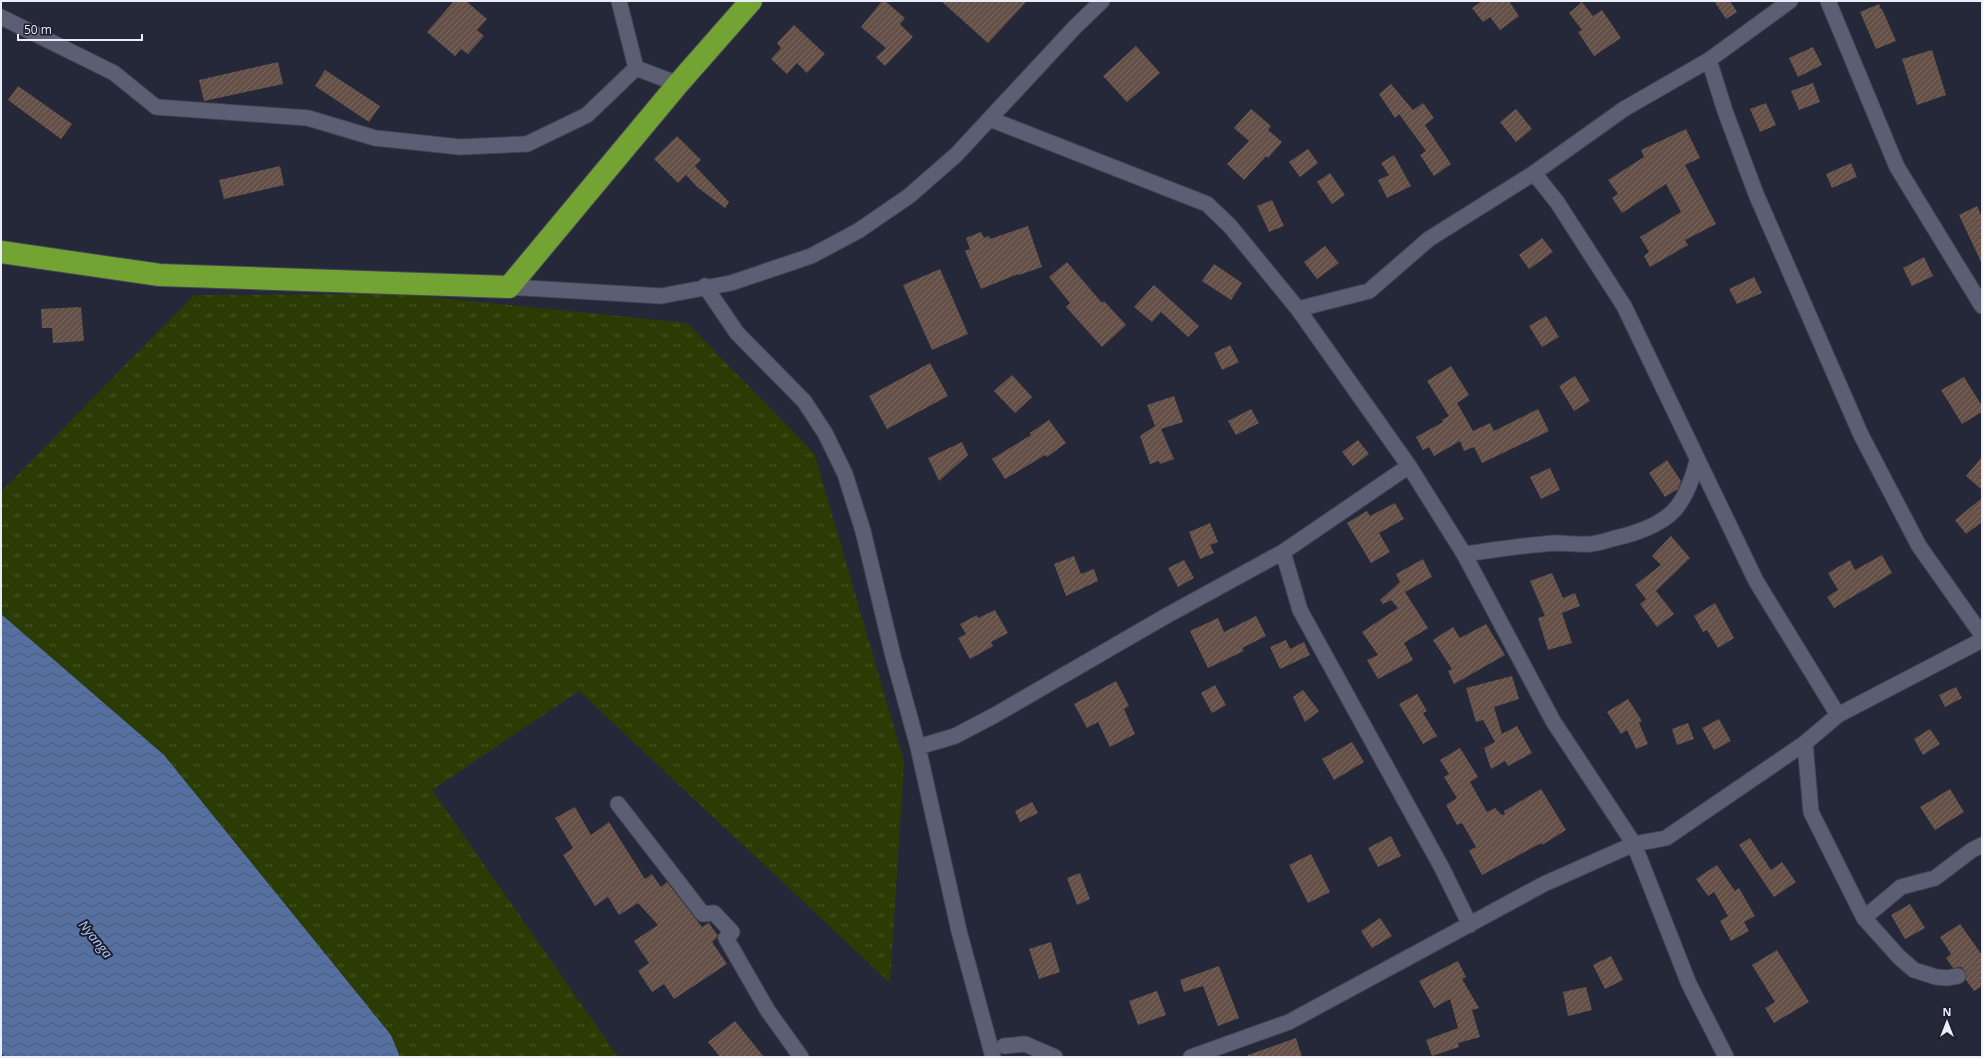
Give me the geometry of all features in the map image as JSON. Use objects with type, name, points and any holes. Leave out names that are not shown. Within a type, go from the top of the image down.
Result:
[{"type":"highway","points":[[1,252],[160,275],[509,287],[678,84],[752,1]]},
{"type":"street","points":[[619,1],[636,68]]},
{"type":"street","points":[[509,287],[661,296],[705,286],[731,283],[811,256],[858,231],[909,196],[956,155],[1102,1]]},
{"type":"street","points":[[1298,309],[1369,291],[1429,239],[1534,173],[1624,109],[1709,60],[1790,1]]},
{"type":"street","points":[[1828,1],[1897,167],[1982,306]]},
{"type":"street","points":[[1,17],[114,73],[156,107],[308,118],[375,138],[460,147],[527,144],[587,115],[636,68]]},
{"type":"street","points":[[1709,60],[1725,111],[1756,194],[1861,435],[1919,546],[1982,635]]},
{"type":"street","points":[[636,68],[678,84]]},
{"type":"street","points":[[990,119],[1207,204],[1230,226],[1298,309],[1409,466],[1464,554],[1553,721],[1634,844],[1689,984],[1726,1057]]},
{"type":"street","points":[[1534,173],[1557,202],[1624,306],[1756,582],[1838,715]]},
{"type":"street","points":[[705,286],[737,333],[804,401],[825,433],[845,474],[862,531],[893,656],[918,747],[959,931],[993,1057]]},
{"type":"street","points":[[1464,554],[1555,543],[1592,544],[1647,530],[1673,512],[1685,496],[1692,480],[1697,461]]},
{"type":"street","points":[[918,747],[956,736],[1166,616],[1283,552],[1409,466]]},
{"type":"street","points":[[1283,552],[1300,610],[1442,868],[1470,925]]},
{"type":"street","points":[[1191,1057],[1289,1022],[1544,884],[1634,844],[1666,838],[1805,743],[1838,715],[1982,640]]},
{"type":"street","points":[[1805,743],[1811,812],[1864,918],[1899,957],[1914,970],[1936,977],[1947,978],[1958,976]]},
{"type":"street","points":[[618,804],[685,893],[703,914],[714,913],[732,932],[726,938],[768,1011],[801,1057]]},
{"type":"street","points":[[1864,918],[1901,887],[1935,878],[1972,850],[1982,845]]},
{"type":"street","points":[[982,1017],[1005,1051],[1025,1044],[1055,1057]]},
{"type":"green space","points":[[401,294],[687,323],[814,453],[904,762],[890,983],[579,691],[432,790],[618,1057],[400,1057],[391,1035],[164,755],[1,614],[1,492],[194,295]]},
{"type":"water","name":"Nyanga","points":[[1,614],[164,755],[391,1035],[400,1057],[5,1057],[1,1053]]},
{"type":"building","points":[[454,1],[466,1],[487,19],[477,30],[484,36],[468,54],[461,49],[455,56],[427,32]]},
{"type":"building","points":[[882,1],[885,1],[905,18],[900,24],[913,37],[885,66],[876,57],[886,48],[861,27]]},
{"type":"building","points":[[941,1],[1027,1],[988,43]]},
{"type":"building","points":[[1482,1],[1509,1],[1519,16],[1500,30],[1490,17],[1483,22],[1472,8]]},
{"type":"building","points":[[1714,1],[1730,1],[1737,12],[1726,19]]},
{"type":"building","points":[[1582,2],[1593,16],[1602,10],[1621,38],[1594,56],[1578,32],[1582,30],[1569,13]]},
{"type":"building","points":[[1879,4],[1896,41],[1876,49],[1860,12]]},
{"type":"building","points":[[794,25],[825,54],[807,73],[797,63],[787,74],[771,59],[781,48],[777,43]]},
{"type":"building","points":[[1136,46],[1160,73],[1127,102],[1103,76]]},
{"type":"building","points":[[1813,47],[1822,65],[1798,77],[1789,58]]},
{"type":"building","points":[[1932,50],[1946,95],[1917,105],[1902,59]]},
{"type":"building","points":[[278,62],[283,84],[204,101],[199,80]]},
{"type":"building","points":[[325,70],[380,106],[369,122],[315,86]]},
{"type":"building","points":[[1813,83],[1820,102],[1799,110],[1791,91]]},
{"type":"building","points":[[1391,84],[1413,110],[1423,103],[1434,118],[1425,125],[1451,164],[1434,176],[1420,155],[1426,151],[1399,114],[1395,118],[1379,94]]},
{"type":"building","points":[[18,86],[72,124],[61,139],[8,100]]},
{"type":"building","points":[[1766,103],[1776,125],[1760,132],[1750,109]]},
{"type":"building","points":[[1251,109],[1271,126],[1268,130],[1282,142],[1268,158],[1266,156],[1244,180],[1227,164],[1249,141],[1234,128]]},
{"type":"building","points":[[1516,109],[1532,129],[1516,142],[1500,122]]},
{"type":"building","points":[[1686,129],[1700,158],[1685,165],[1716,224],[1685,240],[1688,245],[1650,267],[1644,256],[1649,252],[1640,237],[1681,212],[1666,184],[1622,213],[1612,198],[1618,194],[1608,180],[1644,157],[1641,150]]},
{"type":"building","points":[[677,136],[701,160],[695,166],[729,202],[725,208],[697,187],[686,175],[678,183],[654,159]]},
{"type":"building","points":[[1308,149],[1318,163],[1300,177],[1289,162]]},
{"type":"building","points":[[1394,155],[1411,186],[1387,198],[1378,180],[1389,175],[1381,163]]},
{"type":"building","points":[[1851,163],[1857,177],[1832,188],[1826,174]]},
{"type":"building","points":[[280,166],[284,185],[224,199],[219,180]]},
{"type":"building","points":[[1330,173],[1345,195],[1332,204],[1317,182]]},
{"type":"building","points":[[1272,200],[1284,226],[1269,232],[1257,206]]},
{"type":"building","points":[[1977,206],[1982,217],[1982,264],[1959,215]]},
{"type":"building","points":[[1028,226],[1042,267],[1019,275],[1018,274],[981,289],[965,251],[970,249],[966,238],[981,232],[984,238],[989,236],[990,239]]},
{"type":"building","points":[[1542,238],[1553,252],[1529,269],[1519,255]]},
{"type":"building","points":[[1325,246],[1339,263],[1317,279],[1304,262]]},
{"type":"building","points":[[1924,257],[1933,276],[1912,286],[1903,268]]},
{"type":"building","points":[[1067,262],[1102,303],[1104,301],[1126,325],[1102,347],[1066,307],[1070,303],[1049,277]]},
{"type":"building","points":[[1214,264],[1242,283],[1231,300],[1202,281]]},
{"type":"building","points":[[940,269],[968,334],[932,350],[903,285]]},
{"type":"building","points":[[1754,277],[1762,293],[1737,304],[1729,289]]},
{"type":"building","points":[[1154,285],[1199,326],[1188,337],[1161,312],[1152,322],[1134,307]]},
{"type":"building","points":[[81,307],[84,341],[53,343],[52,328],[42,328],[41,309]]},
{"type":"building","points":[[1546,316],[1559,337],[1542,347],[1529,326]]},
{"type":"building","points":[[1230,345],[1239,362],[1222,370],[1214,353]]},
{"type":"building","points":[[930,363],[948,396],[887,429],[869,396]]},
{"type":"building","points":[[1451,366],[1469,395],[1457,403],[1473,431],[1490,423],[1494,431],[1538,409],[1549,431],[1482,463],[1474,447],[1464,451],[1460,441],[1434,456],[1429,447],[1423,450],[1416,437],[1443,422],[1442,420],[1449,416],[1427,381]]},
{"type":"building","points":[[1012,375],[1032,397],[1015,413],[994,391]]},
{"type":"building","points":[[1575,376],[1590,401],[1574,411],[1559,386]]},
{"type":"building","points":[[1964,377],[1982,406],[1982,412],[1962,424],[1941,390]]},
{"type":"building","points":[[1174,396],[1183,422],[1161,429],[1174,459],[1160,464],[1159,461],[1150,464],[1140,436],[1155,426],[1147,405]]},
{"type":"building","points":[[1251,409],[1259,423],[1236,435],[1228,421]]},
{"type":"building","points":[[1049,420],[1066,443],[1047,457],[1045,455],[1005,479],[992,459],[1031,435],[1030,433]]},
{"type":"building","points":[[1358,440],[1369,454],[1353,466],[1342,452]]},
{"type":"building","points":[[962,442],[968,455],[939,481],[928,458]]},
{"type":"building","points":[[1982,457],[1982,490],[1966,476]]},
{"type":"building","points":[[1667,460],[1681,481],[1678,489],[1665,497],[1649,473]]},
{"type":"building","points":[[1550,468],[1560,490],[1541,499],[1530,477]]},
{"type":"building","points":[[1982,498],[1982,522],[1966,534],[1955,520]]},
{"type":"building","points":[[1395,503],[1404,519],[1379,533],[1390,552],[1371,563],[1347,523],[1367,511],[1370,516]]},
{"type":"building","points":[[1210,523],[1218,542],[1210,545],[1214,553],[1200,559],[1189,532]]},
{"type":"building","points":[[1671,536],[1690,558],[1656,591],[1674,614],[1657,627],[1640,604],[1646,599],[1635,585],[1661,565],[1652,556]]},
{"type":"building","points":[[1882,555],[1892,573],[1834,608],[1827,597],[1838,590],[1828,573],[1850,560],[1855,570]]},
{"type":"building","points":[[1074,556],[1081,574],[1094,569],[1098,581],[1066,596],[1054,564]]},
{"type":"building","points":[[1423,559],[1432,577],[1405,592],[1428,628],[1404,643],[1413,660],[1378,679],[1367,660],[1378,655],[1362,632],[1398,608],[1391,600],[1383,604],[1380,600],[1400,582],[1396,574]]},
{"type":"building","points":[[1184,560],[1194,578],[1178,587],[1168,568]]},
{"type":"building","points":[[1552,573],[1563,598],[1575,593],[1580,606],[1562,613],[1572,643],[1548,650],[1538,618],[1545,616],[1530,581]]},
{"type":"building","points":[[1715,603],[1734,638],[1718,648],[1707,630],[1703,632],[1694,616]]},
{"type":"building","points":[[995,610],[1008,633],[991,642],[993,646],[970,659],[958,638],[966,634],[960,624],[977,615],[978,618]]},
{"type":"building","points":[[1256,616],[1266,636],[1242,648],[1244,651],[1208,668],[1190,631],[1218,618],[1224,632]]},
{"type":"building","points":[[1486,624],[1505,655],[1454,684],[1448,671],[1452,669],[1433,640],[1453,627],[1460,638]]},
{"type":"building","points":[[1286,640],[1290,649],[1304,642],[1310,655],[1280,669],[1270,647]]},
{"type":"building","points":[[1512,676],[1519,699],[1494,707],[1502,734],[1517,726],[1532,753],[1508,766],[1505,761],[1491,769],[1484,748],[1495,742],[1483,720],[1476,722],[1466,688]]},
{"type":"building","points":[[1116,681],[1129,706],[1124,709],[1135,734],[1110,747],[1098,722],[1087,728],[1074,704]]},
{"type":"building","points":[[1215,685],[1226,705],[1212,713],[1201,693]]},
{"type":"building","points":[[1956,687],[1962,698],[1945,707],[1939,695]]},
{"type":"building","points":[[1303,690],[1319,711],[1305,722],[1293,697]]},
{"type":"building","points":[[1417,694],[1427,711],[1423,713],[1437,736],[1423,744],[1399,704]]},
{"type":"building","points":[[1628,699],[1642,721],[1639,723],[1648,744],[1636,749],[1627,730],[1621,734],[1607,712]]},
{"type":"building","points":[[1719,719],[1731,741],[1714,750],[1702,728]]},
{"type":"building","points":[[1688,723],[1694,739],[1677,745],[1672,729]]},
{"type":"building","points":[[1930,729],[1940,744],[1923,755],[1914,739]]},
{"type":"building","points":[[1352,742],[1364,762],[1334,780],[1322,759]]},
{"type":"building","points":[[1460,748],[1478,777],[1470,782],[1487,812],[1495,808],[1502,815],[1505,814],[1504,811],[1541,789],[1566,830],[1542,845],[1541,843],[1482,875],[1469,851],[1476,847],[1462,823],[1457,825],[1446,805],[1457,798],[1444,777],[1449,774],[1440,760]]},
{"type":"building","points":[[1950,789],[1964,812],[1935,830],[1920,807]]},
{"type":"building","points":[[1032,802],[1038,813],[1020,822],[1015,811]]},
{"type":"building","points":[[575,807],[591,835],[609,822],[645,879],[652,874],[661,887],[667,882],[702,927],[709,923],[718,936],[712,942],[727,964],[674,999],[664,984],[652,992],[638,971],[649,963],[634,941],[658,925],[638,903],[619,915],[608,897],[595,906],[563,855],[573,848],[555,818]]},
{"type":"building","points":[[1391,836],[1401,856],[1378,867],[1368,848]]},
{"type":"building","points":[[1750,838],[1771,870],[1782,862],[1796,882],[1774,897],[1739,845]]},
{"type":"building","points":[[1311,854],[1330,892],[1308,903],[1289,865]]},
{"type":"building","points":[[1717,865],[1735,891],[1739,888],[1755,916],[1744,922],[1749,931],[1731,941],[1720,921],[1728,916],[1714,892],[1708,896],[1696,879]]},
{"type":"building","points":[[1080,873],[1090,899],[1077,905],[1067,878]]},
{"type":"building","points":[[1910,904],[1925,928],[1905,939],[1891,915]]},
{"type":"building","points":[[1380,918],[1392,936],[1372,948],[1361,931]]},
{"type":"building","points":[[1960,924],[1982,955],[1982,986],[1974,991],[1966,980],[1965,971],[1961,967],[1953,968],[1946,958],[1951,954],[1940,937]]},
{"type":"building","points":[[1051,942],[1060,972],[1039,979],[1029,949]]},
{"type":"building","points":[[1777,950],[1809,1002],[1774,1023],[1765,1008],[1775,1002],[1752,965]]},
{"type":"building","points":[[1611,956],[1623,980],[1605,989],[1593,965]]},
{"type":"building","points":[[1458,961],[1466,977],[1462,979],[1479,1008],[1472,1010],[1480,1037],[1458,1043],[1459,1047],[1432,1056],[1426,1040],[1458,1028],[1450,999],[1434,1008],[1419,981]]},
{"type":"building","points":[[1219,966],[1239,1018],[1218,1026],[1203,986],[1184,992],[1180,980]]},
{"type":"building","points":[[1586,987],[1592,1010],[1568,1016],[1563,992]]},
{"type":"building","points":[[1157,991],[1166,1015],[1138,1025],[1129,1001]]},
{"type":"building","points":[[735,1021],[764,1057],[720,1057],[708,1042]]},
{"type":"building","points":[[1296,1038],[1302,1057],[1248,1057],[1248,1055]]}]
